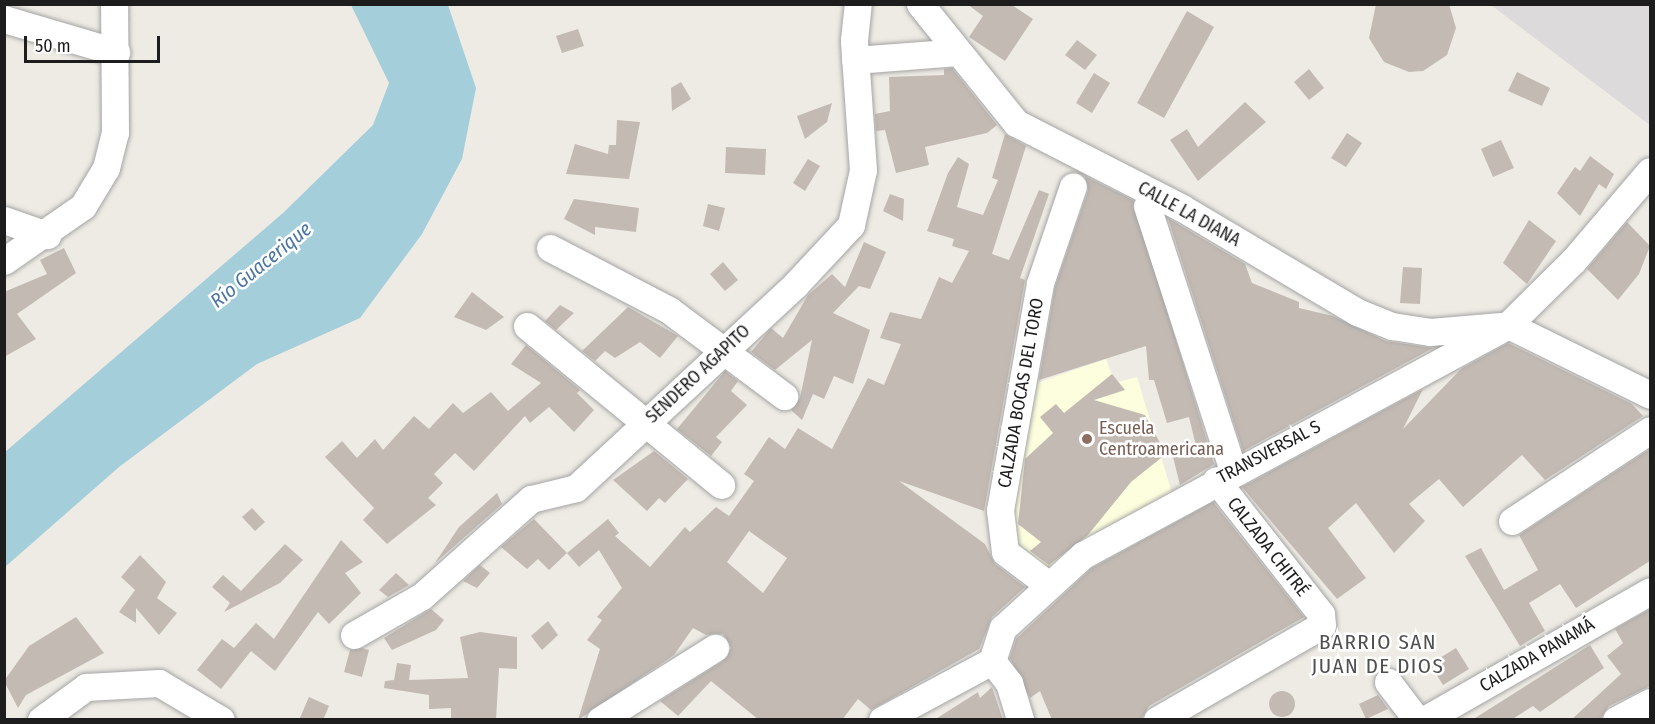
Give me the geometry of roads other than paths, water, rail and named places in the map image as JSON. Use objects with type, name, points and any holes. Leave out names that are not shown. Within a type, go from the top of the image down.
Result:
[{"type":"street","points":[[4,261],[47,235],[83,206],[106,168],[115,133],[114,4]]},
{"type":"street","name":"SENDERO AGAPITO","points":[[354,635],[422,596],[531,499],[576,488],[795,285],[858,212],[863,170],[855,60],[858,4]]},
{"type":"street","name":"CALLE LA DIANA","points":[[920,4],[1016,123],[1182,208],[1357,312],[1392,326],[1430,332],[1508,325]]},
{"type":"street","points":[[4,19],[116,52]]},
{"type":"street","points":[[855,60],[958,52]]},
{"type":"street","name":"TRANSVERSAL S","points":[[992,661],[1003,628],[1046,583],[1083,555],[1224,476],[1508,325],[1573,261],[1650,171]]},
{"type":"street","name":"CALZADA BOCAS DEL TORO","points":[[1046,583],[1005,552],[1000,510],[1040,283],[1072,186]]},
{"type":"street","points":[[1147,206],[1224,476]]},
{"type":"street","points":[[4,220],[47,235]]},
{"type":"street","points":[[550,248],[623,283],[724,349],[784,396]]},
{"type":"street","points":[[1508,325],[1650,394]]},
{"type":"street","points":[[527,326],[721,485]]},
{"type":"street","points":[[1512,521],[1650,430]]},
{"type":"street","name":"CALZADA CHITRÉ","points":[[1157,720],[1320,628],[1321,614],[1224,476]]},
{"type":"street","name":"CALZADA PANAMÁ","points":[[1424,720],[1650,591]]},
{"type":"street","points":[[600,720],[715,648]]},
{"type":"street","points":[[882,720],[992,661],[1009,683],[1020,720]]},
{"type":"street","points":[[1388,682],[1417,720]]},
{"type":"street","points":[[41,720],[86,687],[159,683],[221,720]]},
{"type":"street","points":[[1616,720],[1650,702]]},
{"type":"water","name":"Río Guacerique","points":[[351,5],[448,5],[476,88],[462,159],[422,234],[360,318],[257,364],[119,467],[5,567],[5,452],[283,213],[373,125],[389,83]]},
{"type":"place","name":"Escuela Centroamericana","points":[[1087,439]]},
{"type":"district","name":"BARRIO SAN JUAN DE DIOS","points":[[1378,654]]}]
